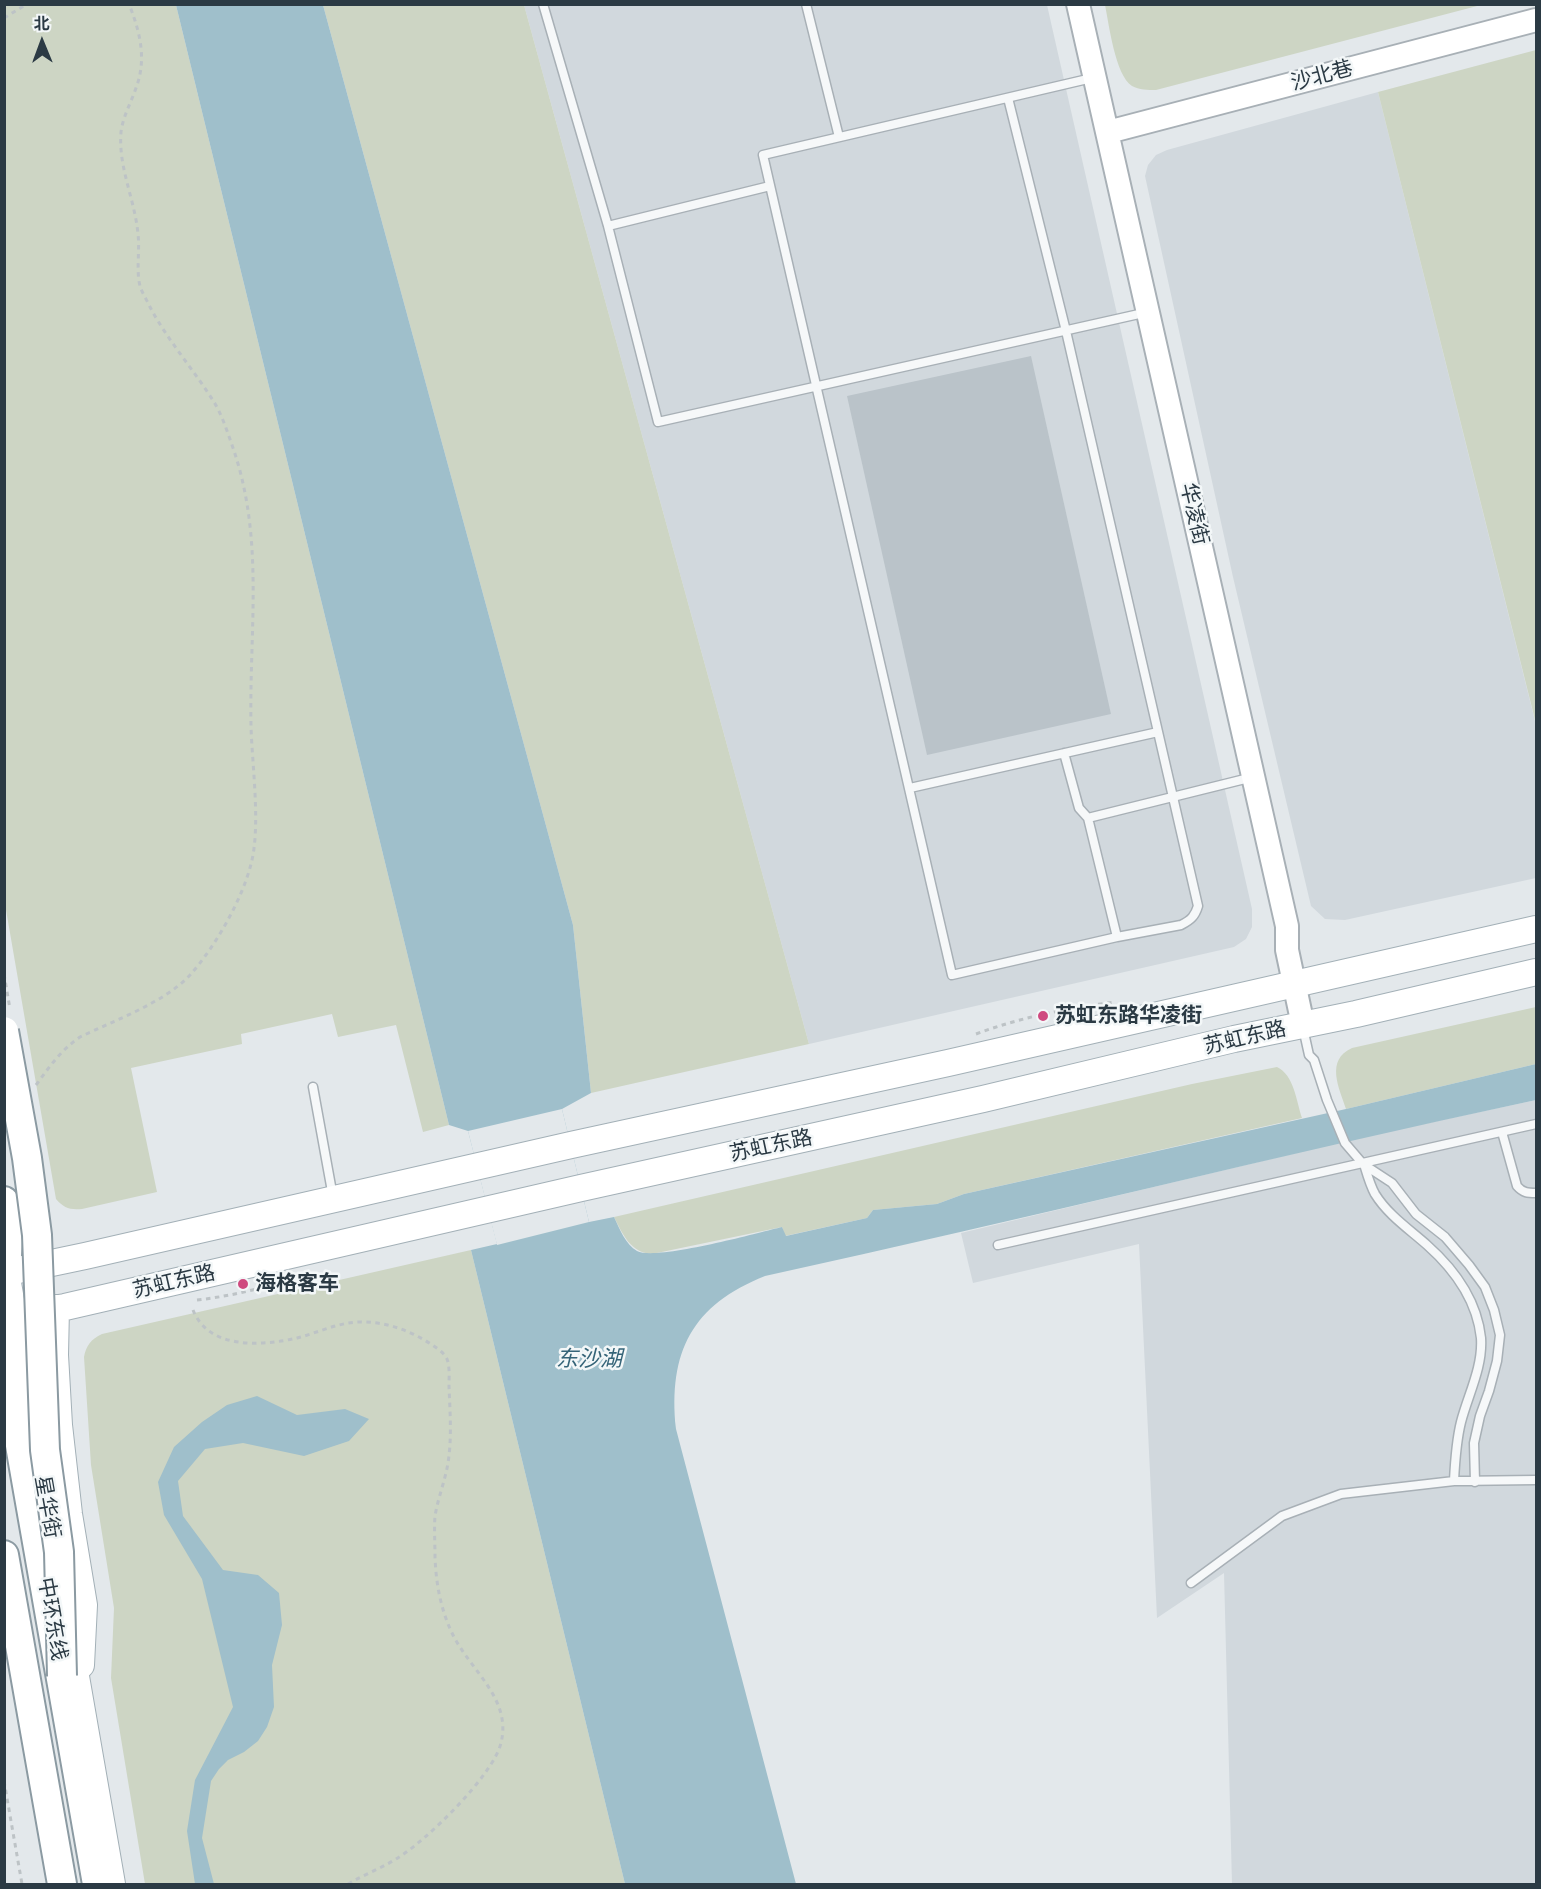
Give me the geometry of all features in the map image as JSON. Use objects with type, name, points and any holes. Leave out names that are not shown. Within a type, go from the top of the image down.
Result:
[{"type":"highway","points":[[4,1031],[27,1158],[37,1235],[45,1450],[59,1552],[71,1686]]},
{"type":"highway","points":[[4,1201],[8,1240],[5,1272]]},
{"type":"highway","name":"中环东线","points":[[4,1354],[71,1686],[98,1884]]},
{"type":"highway","name":"中环东线","points":[[4,1555],[62,1884]]},
{"type":"highway","points":[[4,1629],[26,1684]]},
{"type":"main road","name":"苏虹东路","points":[[5,1272],[948,1063],[1536,929]]},
{"type":"main road","name":"苏虹东路","points":[[9,1315],[56,1308],[327,1248],[488,1209],[983,1099],[1536,972]]},
{"type":"main road","name":"星华街","points":[[5,1272],[9,1315],[71,1686],[112,1884]]},
{"type":"main road","points":[[56,1308],[59,1425],[69,1514],[84,1605],[71,1686]]},
{"type":"main road","points":[[4,1635],[49,1884]]},
{"type":"street","name":"华凌街","points":[[1078,4],[1287,926],[1287,950],[1303,1025]]},
{"type":"street","name":"沙北巷","points":[[1108,132],[1536,20]]},
{"type":"lane","points":[[543,4],[608,226],[658,422],[1149,312]]},
{"type":"lane","points":[[806,4],[839,137]]},
{"type":"lane","points":[[1008,98],[1066,332],[1197,906],[1195,915],[1190,921],[1181,925],[1117,937],[952,975],[763,155],[1095,77]]},
{"type":"lane","points":[[608,226],[770,186]]},
{"type":"lane","points":[[910,788],[1158,732]]},
{"type":"lane","points":[[1064,753],[1079,808],[1088,818],[1117,937]]},
{"type":"lane","points":[[1088,818],[1254,777]]},
{"type":"lane","points":[[1303,1025],[1309,1055],[1314,1060],[1327,1100],[1345,1143],[1364,1164],[1392,1183],[1416,1214],[1445,1237],[1469,1264],[1485,1287],[1494,1310],[1500,1335],[1498,1352],[1474,1443],[1475,1482]]},
{"type":"lane","points":[[313,1087],[333,1200]]},
{"type":"lane","points":[[998,1245],[1536,1124]]},
{"type":"lane","points":[[1502,1132],[1517,1186],[1521,1191],[1536,1193]]},
{"type":"lane","points":[[1364,1164],[1375,1193],[1404,1227],[1427,1245],[1450,1269],[1466,1291],[1476,1314],[1481,1339],[1478,1366],[1457,1438],[1454,1481]]},
{"type":"lane","points":[[1191,1582],[1282,1516],[1341,1494],[1454,1481],[1536,1480]]},
{"type":"path","points":[[4,18],[27,4]]},
{"type":"path","points":[[30,1094],[68,1045],[158,999],[173,990],[189,975],[204,957],[227,921],[252,863],[255,839],[251,722],[255,606],[252,546],[245,492],[233,448],[216,405],[156,318],[140,287],[137,224],[122,154],[124,116],[136,88],[142,66],[140,41],[129,4]]},
{"type":"path","points":[[193,1310],[198,1321],[206,1328],[231,1342],[277,1341],[347,1324],[371,1322],[403,1329],[438,1349],[447,1359],[451,1433],[447,1466],[435,1514],[437,1579],[446,1620],[454,1637],[497,1700],[502,1736],[493,1762],[459,1804],[411,1849],[348,1884]]},
{"type":"path","points":[[4,1780],[22,1884]]},
{"type":"shaded area","points":[[524,5],[1047,5],[1252,909],[1252,927],[1246,939],[1234,947],[809,1044]]},
{"type":"shaded area","points":[[1378,92],[1536,725],[1536,878],[1345,920],[1325,919],[1311,906],[1233,577],[1145,176],[1148,165],[1156,155],[1167,150]]},
{"type":"shaded area","points":[[1536,1100],[1536,1884],[1232,1884],[1224,1573],[1157,1618],[1139,1244],[973,1283],[961,1233],[1367,1136]]},
{"type":"green space","points":[[1105,4],[1481,5],[1156,90],[1147,90],[1132,86],[1121,71]]},
{"type":"green space","points":[[4,5],[176,5],[449,1125],[423,1132],[396,1025],[338,1037],[332,1014],[241,1034],[242,1044],[131,1068],[157,1192],[82,1209],[67,1208],[56,1199],[5,904]]},
{"type":"green space","points":[[323,5],[524,5],[809,1044],[591,1093],[573,925]]},
{"type":"green space","points":[[1536,50],[1536,724],[1378,92]]},
{"type":"green space","points":[[1536,1007],[1536,1064],[1346,1109],[1338,1084],[1336,1067],[1344,1053],[1352,1048]]},
{"type":"green space","points":[[1277,1067],[1291,1082],[1302,1118],[964,1194],[937,1204],[873,1210],[867,1218],[785,1236],[782,1227],[652,1254],[633,1247],[614,1217],[1192,1084]]},
{"type":"green space","points":[[471,1250],[625,1884],[145,1884],[111,1678],[114,1608],[91,1465],[84,1357],[88,1346],[102,1334]]},
{"type":"water","name":"东沙湖","points":[[176,5],[323,5],[573,925],[591,1093],[562,1109],[589,1222],[614,1217],[629,1245],[637,1251],[648,1253],[707,1245],[782,1227],[786,1236],[867,1218],[873,1210],[937,1204],[964,1194],[1536,1064],[1536,1100],[765,1276],[719,1301],[703,1317],[690,1334],[681,1354],[676,1377],[676,1429],[796,1884],[625,1884],[471,1250],[497,1244],[468,1131],[449,1125]]},
{"type":"water","points":[[257,1396],[297,1415],[345,1409],[369,1419],[349,1441],[304,1456],[243,1443],[205,1449],[178,1481],[183,1516],[223,1570],[258,1575],[279,1593],[282,1625],[272,1665],[274,1707],[267,1727],[258,1741],[244,1752],[228,1760],[211,1781],[202,1838],[214,1884],[195,1884],[187,1831],[195,1780],[233,1707],[202,1579],[164,1515],[158,1482],[174,1447],[202,1422],[227,1405]]},
{"type":"pier","points":[[562,1109],[589,1222],[497,1245],[468,1131]]},
{"type":"building","points":[[1031,356],[1111,714],[927,755],[847,396]]},
{"type":"place","name":"苏虹东路华凌街","points":[[1043,1016]]},
{"type":"place","name":"海格客车","points":[[243,1284]]}]
